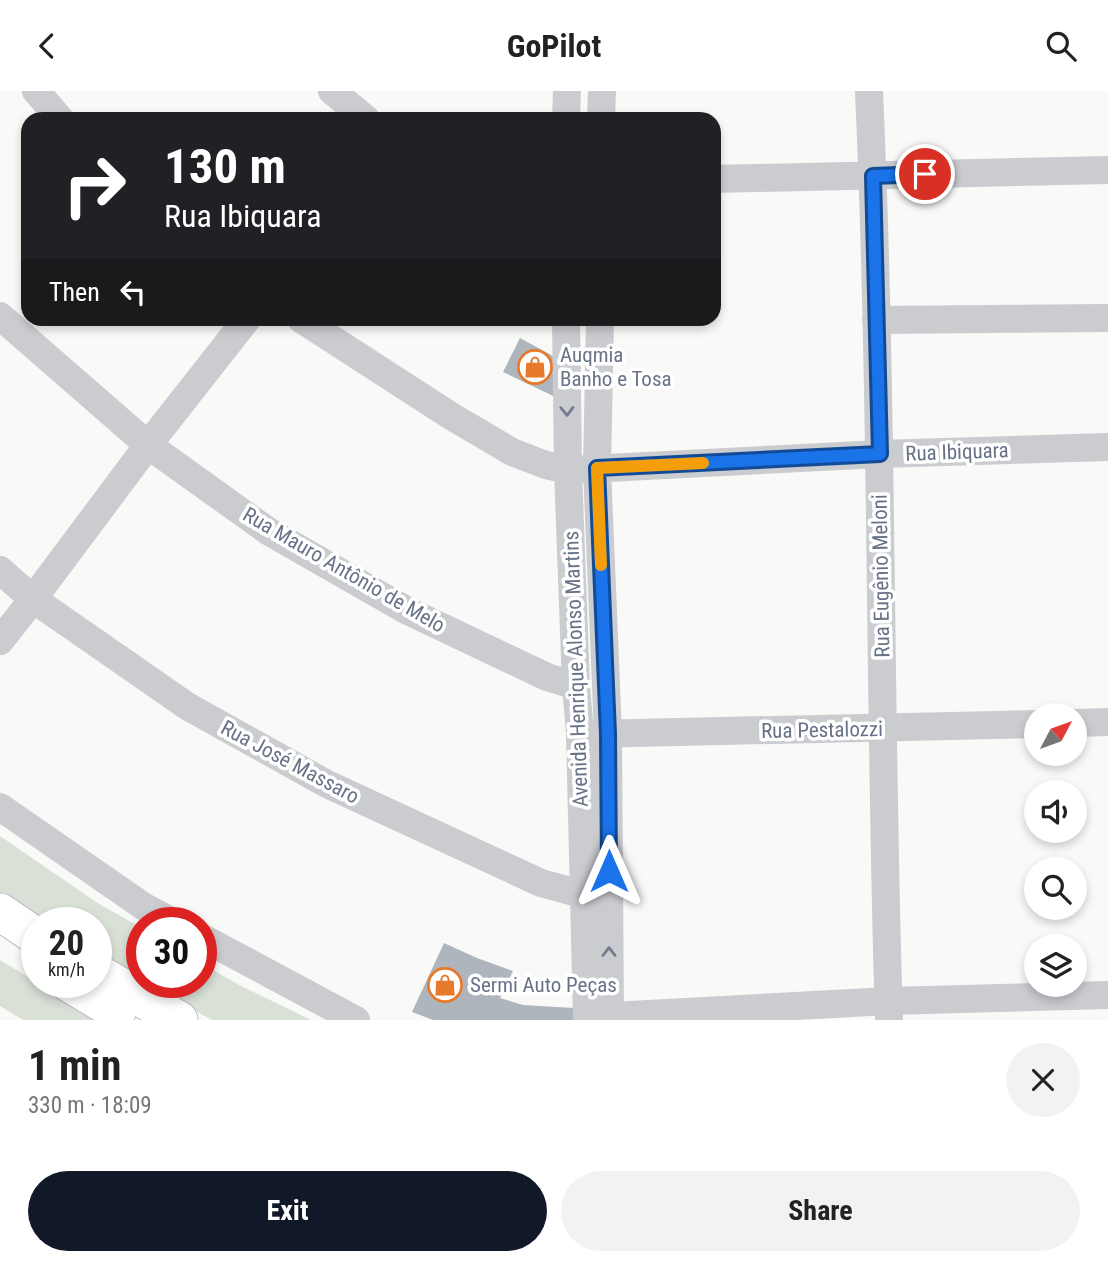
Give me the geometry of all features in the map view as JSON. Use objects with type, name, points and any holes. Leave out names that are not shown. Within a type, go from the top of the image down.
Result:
[{"type":"main road","points":[[0,912],[21,926]]},
{"type":"main road","points":[[0,939],[21,953]]},
{"type":"main road","points":[[112,981],[179,1020]]},
{"type":"main road","points":[[94,998],[131,1020]]},
{"type":"street","points":[[36,91],[54,112]]},
{"type":"street","points":[[332,91],[358,112]]},
{"type":"street","points":[[566,91],[566,112]]},
{"type":"street","points":[[601,112],[602,91]]},
{"type":"street","name":"Rua Eugênio Meloni","points":[[869,91],[880,454],[889,1011]]},
{"type":"street","points":[[721,179],[1108,170]]},
{"type":"street","name":"Rua Mauro Antônio de Melo","points":[[0,316],[148,445],[268,531],[406,610],[547,677],[576,686]]},
{"type":"street","points":[[876,320],[1108,318]]},
{"type":"street","points":[[0,641],[242,326]]},
{"type":"street","name":"Rua Ibiquara","points":[[312,326],[512,452],[545,465],[568,470],[880,454],[1108,447]]},
{"type":"street","name":"Avenida Henrique Alonso Martins","points":[[566,326],[576,686],[597,896]]},
{"type":"street","name":"Avenida Henrique Alonso Martins","points":[[599,1018],[597,896],[608,734],[597,468],[600,326]]},
{"type":"street","name":"Rua José Massaro","points":[[0,570],[33,599],[187,706],[327,784],[541,883],[597,896]]},
{"type":"street","points":[[1087,723],[1108,722]]},
{"type":"street","name":"Rua Pestalozzi","points":[[580,734],[1024,724]]},
{"type":"street","points":[[0,807],[144,907]]},
{"type":"street","points":[[217,946],[356,1020]]},
{"type":"street","points":[[599,1018],[889,1011],[1108,995]]},
{"type":"shaded area","points":[[0,836],[104,907],[22,907],[0,893]]},
{"type":"shaded area","points":[[112,911],[126,919],[126,971],[112,963]]},
{"type":"shaded area","points":[[0,960],[21,973],[21,998],[63,998],[99,1020],[23,1020],[0,1006]]},
{"type":"shaded area","points":[[217,972],[311,1020],[212,1020],[172,998],[217,998]]},
{"type":"building","name":"Auqmia Banho e Tosa","points":[[520,338],[564,362],[566,402],[503,372]]},
{"type":"building","points":[[444,943],[513,971],[500,998],[523,1005],[574,1008],[577,1020],[433,1020],[412,1012]]},
{"type":"slow traffic","points":[[601,565],[597,468],[703,463]]},
{"type":"place","name":"Auqmia Banho e Tosa","points":[[535,367]]},
{"type":"place","name":"Sermi Auto Peças","points":[[445,985]]},
{"type":"route","points":[[609,871],[608,734],[597,468],[880,454],[873,176],[925,174]]}]
